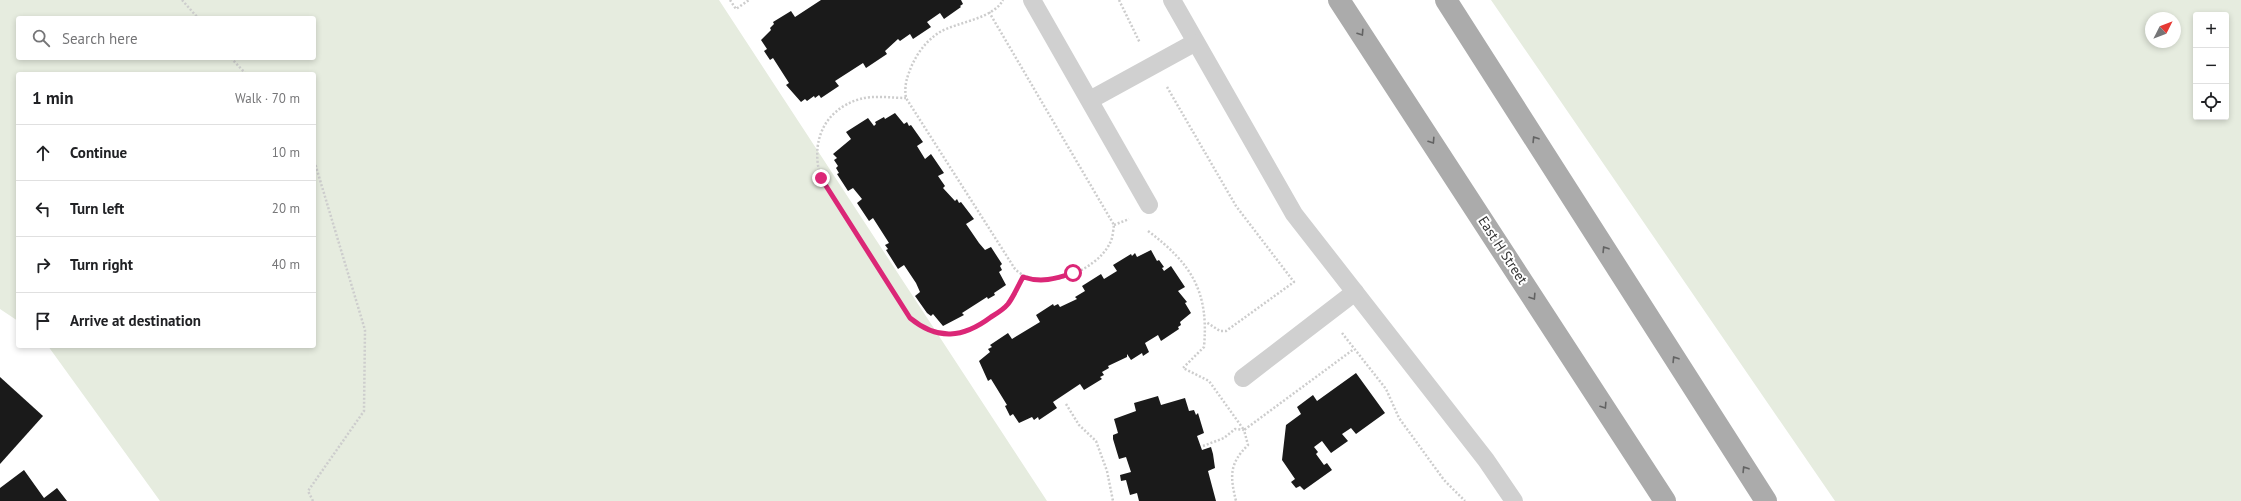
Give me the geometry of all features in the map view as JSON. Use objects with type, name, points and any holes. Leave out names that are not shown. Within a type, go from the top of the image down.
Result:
[{"type":"main road","name":"East H Street","points":[[1339,0],[1661,500]]},
{"type":"main road","points":[[1446,0],[1766,501]]},
{"type":"lane","points":[[1032,0],[1149,205]]},
{"type":"lane","points":[[1172,0],[1194,43],[1294,214],[1486,460],[1514,501]]},
{"type":"lane","points":[[1090,100],[1194,43]]},
{"type":"lane","points":[[1243,378],[1355,292]]},
{"type":"path","points":[[182,0],[196,16]]},
{"type":"path","points":[[730,0],[736,8],[749,0]]},
{"type":"path","points":[[989,12],[1114,225],[1110,242],[1094,262],[1073,273],[1050,280],[1034,280],[1023,277],[1015,269],[906,98],[904,89],[906,78],[926,43],[940,32],[989,12],[1000,5],[1003,0]]},
{"type":"path","points":[[1118,0],[1141,45],[1134,49]]},
{"type":"path","points":[[233,60],[244,72]]},
{"type":"path","points":[[1164,81],[1236,206],[1294,282],[1226,331],[1220,331],[1206,322]]},
{"type":"path","points":[[906,98],[861,98],[848,104],[831,116],[820,132],[816,149],[817,164],[821,178],[910,318],[922,328],[939,334],[957,334],[974,328],[1007,306],[1023,277]]},
{"type":"path","points":[[313,501],[308,491],[364,411],[365,330],[316,167]]},
{"type":"path","points":[[1114,225],[1130,219],[1134,221]]},
{"type":"path","points":[[1144,228],[1162,241],[1186,265],[1201,294],[1206,322],[1204,347],[1183,368],[1209,380],[1244,430],[1248,445],[1235,458],[1232,483],[1236,501]]},
{"type":"path","points":[[1340,330],[1386,389],[1404,424],[1444,480],[1465,501]]},
{"type":"path","points":[[1203,446],[1224,438],[1235,429],[1244,430],[1354,348]]},
{"type":"path","points":[[1066,404],[1079,424],[1096,441],[1107,471],[1113,501]]},
{"type":"shaded area","points":[[0,0],[719,0],[1047,501],[160,501],[49,348],[316,348],[316,72],[16,72],[16,320],[0,309]]},
{"type":"shaded area","points":[[1491,0],[2241,0],[2241,501],[1835,501]]},
{"type":"building","points":[[821,0],[961,0],[963,4],[944,19],[940,13],[927,22],[931,27],[913,39],[910,34],[900,41],[898,39],[885,51],[887,54],[866,68],[863,63],[835,81],[839,86],[821,98],[819,95],[815,98],[814,96],[807,101],[805,99],[801,102],[786,85],[789,83],[773,58],[770,60],[764,51],[767,49],[761,40],[771,30],[770,28],[774,24],[773,22],[791,11],[795,17]]},
{"type":"building","points":[[895,113],[904,124],[907,122],[909,126],[911,125],[923,142],[917,146],[925,159],[931,154],[944,173],[938,176],[945,186],[943,188],[955,201],[957,199],[959,203],[961,202],[974,219],[966,224],[979,243],[985,250],[991,247],[1002,264],[1000,266],[1002,270],[999,272],[1006,285],[994,293],[995,295],[988,299],[987,297],[962,313],[964,315],[943,326],[933,314],[931,316],[927,313],[915,296],[920,292],[916,283],[904,265],[898,269],[886,250],[888,249],[885,245],[889,243],[873,218],[869,221],[857,203],[862,199],[853,188],[848,191],[837,174],[839,173],[836,168],[838,166],[834,160],[837,158],[833,154],[851,139],[846,132],[868,118],[874,126],[876,124],[875,122],[884,117],[885,119]]},
{"type":"building","points":[[1151,250],[1157,261],[1159,260],[1164,267],[1162,268],[1164,271],[1171,266],[1185,287],[1178,291],[1187,302],[1185,303],[1191,313],[1180,322],[1181,325],[1178,327],[1179,329],[1161,341],[1158,335],[1145,343],[1149,352],[1143,356],[1142,353],[1131,360],[1127,354],[1127,357],[1108,366],[1109,368],[1102,372],[1104,375],[1100,377],[1102,379],[1084,390],[1080,384],[1053,402],[1057,408],[1039,420],[1038,417],[1034,420],[1032,417],[1019,423],[1013,414],[1010,416],[1005,406],[1007,405],[991,379],[988,381],[979,361],[990,352],[988,349],[992,347],[990,345],[1008,333],[1012,339],[1040,322],[1036,315],[1053,304],[1054,306],[1058,304],[1060,307],[1077,299],[1075,297],[1085,291],[1082,286],[1101,274],[1104,279],[1117,271],[1113,265],[1131,254],[1132,256],[1135,253],[1137,257]]},
{"type":"building","points":[[1356,373],[1385,413],[1356,434],[1351,428],[1342,434],[1348,441],[1331,453],[1322,441],[1314,447],[1318,452],[1316,454],[1324,465],[1327,463],[1332,470],[1304,490],[1300,486],[1296,488],[1291,482],[1295,479],[1282,460],[1286,425],[1301,414],[1297,407],[1313,395],[1317,401]]},
{"type":"building","points":[[0,377],[43,416],[0,464]]},
{"type":"building","points":[[1158,396],[1161,405],[1185,398],[1189,411],[1194,410],[1196,415],[1198,413],[1204,433],[1197,436],[1202,450],[1211,447],[1213,454],[1215,468],[1208,471],[1216,501],[1139,501],[1137,493],[1130,495],[1126,480],[1121,481],[1120,475],[1131,472],[1126,457],[1119,459],[1113,439],[1113,435],[1118,433],[1114,419],[1136,411],[1134,403]]},
{"type":"building","points":[[24,470],[44,498],[57,488],[67,501],[0,501],[0,488]]},
{"type":"route","points":[[821,178],[910,318],[922,328],[939,334],[957,334],[974,328],[1007,306],[1023,277],[1034,280],[1050,280],[1073,273]]}]
